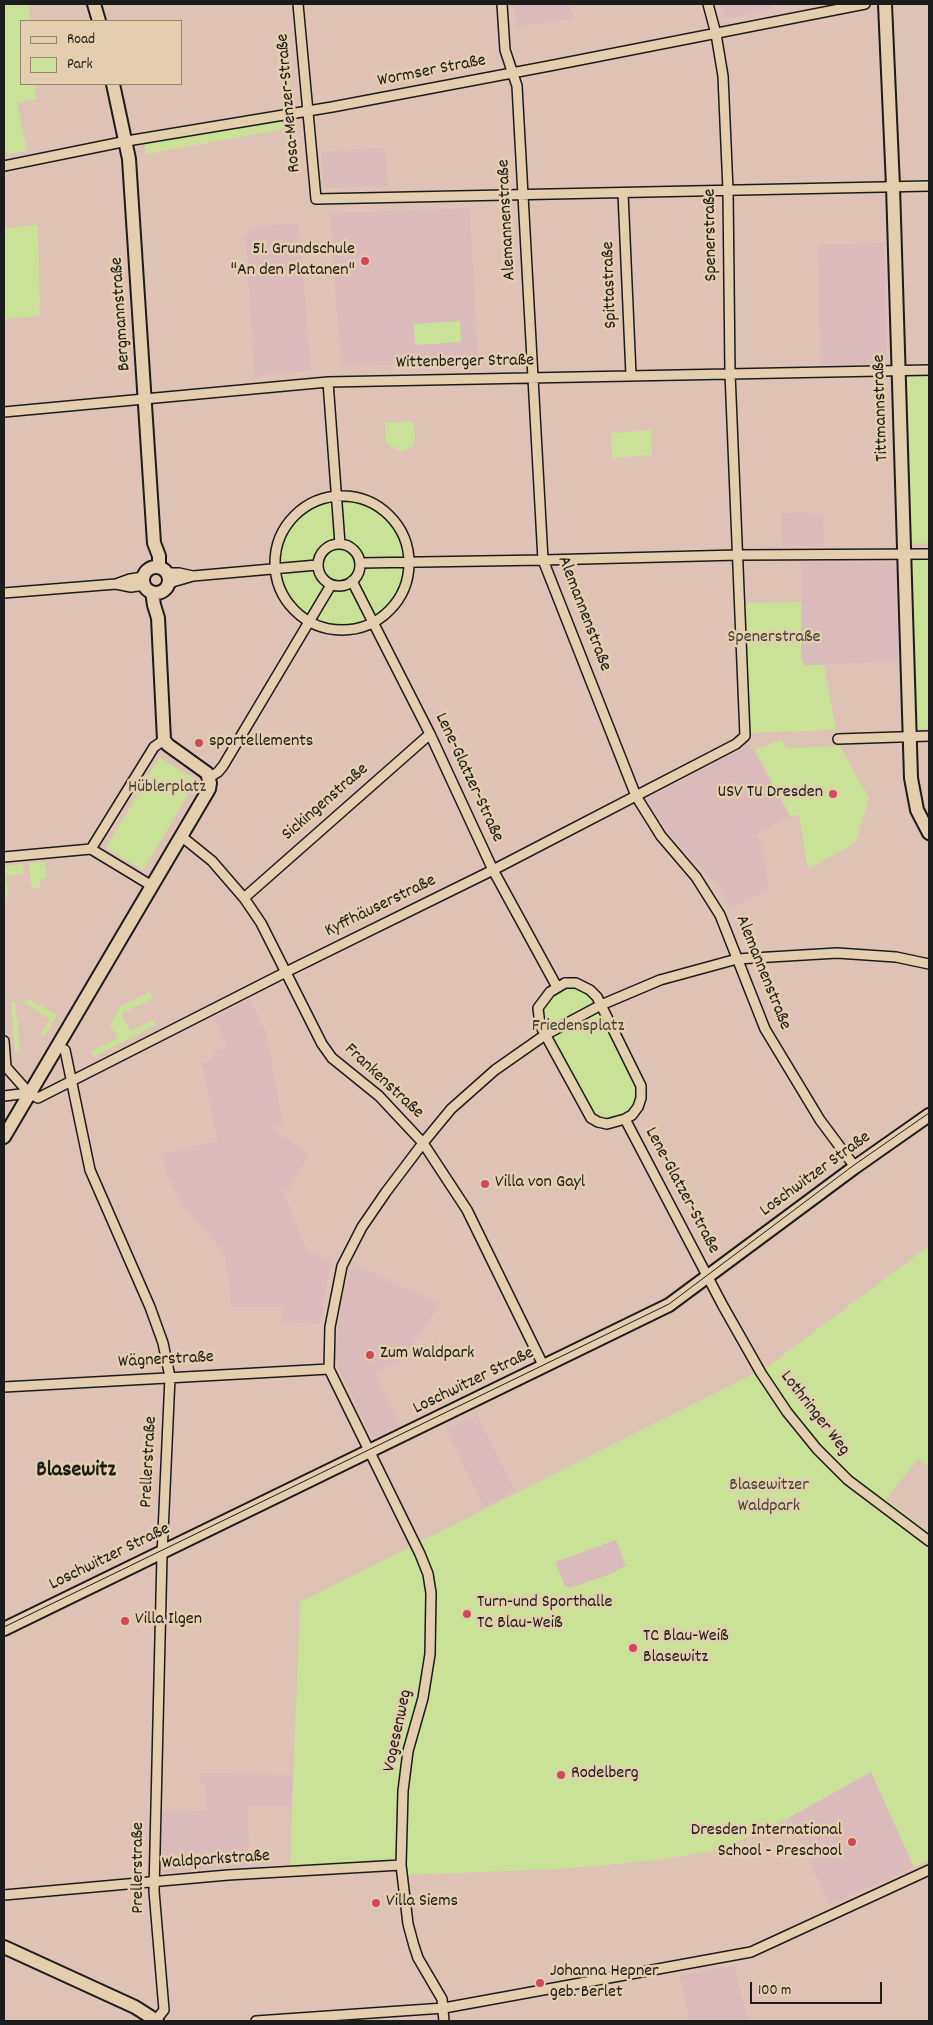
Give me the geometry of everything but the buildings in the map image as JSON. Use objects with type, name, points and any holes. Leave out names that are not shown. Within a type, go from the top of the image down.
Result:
[{"type":"street","points":[[94,4],[99,20]]},
{"type":"street","name":"Rosa-Menzer-Straße","points":[[298,4],[316,200],[523,195]]},
{"type":"street","name":"Alemannenstraße","points":[[502,4],[505,50],[517,86],[543,560],[636,796],[661,836],[696,877],[720,915],[765,1029],[820,1120],[856,1167]]},
{"type":"street","name":"Spenerstraße","points":[[708,4],[716,34],[723,76],[728,190],[730,373],[745,736]]},
{"type":"street","name":"Wormser Straße","points":[[4,166],[126,141],[332,107],[513,73],[865,4]]},
{"type":"street","name":"Tittmannstraße","points":[[885,4],[893,186],[911,778],[917,810],[929,833]]},
{"type":"street","name":"Bergmannstraße","points":[[113,85],[126,141],[154,544],[158,556],[154,605],[158,618],[164,740]]},
{"type":"street","points":[[523,195],[929,186]]},
{"type":"street","name":"Spittastraße","points":[[623,192],[631,375]]},
{"type":"street","name":"Wittenberger Straße","points":[[4,412],[328,382],[929,370]]},
{"type":"street","points":[[328,382],[340,544]]},
{"type":"street","points":[[335,496],[352,496],[367,500],[389,514],[403,534],[409,562],[405,585],[392,608],[372,623],[346,630],[333,629],[309,621],[297,613],[280,590],[275,569],[275,553],[279,538],[294,516],[313,502],[335,496]]},
{"type":"street","points":[[333,544],[340,544],[351,548],[360,563],[357,575],[345,585],[331,585],[321,577],[317,565],[322,552],[333,544]]},
{"type":"street","points":[[360,563],[738,555],[929,554]]},
{"type":"street","points":[[4,594],[116,584],[130,579],[156,580],[317,565]]},
{"type":"street","name":"Lene-Glatzer-Straße","points":[[352,581],[430,734],[493,870],[557,987]]},
{"type":"street","points":[[210,777],[218,772],[222,766],[331,585]]},
{"type":"street","name":"Sickingenstraße","points":[[244,898],[430,734]]},
{"type":"street","name":"Kyffhäuserstraße","points":[[29,1093],[38,1098],[72,1082],[286,972],[493,870],[736,744],[745,736]]},
{"type":"street","points":[[838,739],[929,736]]},
{"type":"street","points":[[91,849],[154,747],[164,740],[210,777]]},
{"type":"street","points":[[4,1137],[209,789],[210,777]]},
{"type":"street","name":"Frankenstraße","points":[[181,836],[212,862],[244,898],[262,923],[322,1044],[332,1058],[379,1096],[422,1142],[467,1210],[544,1367]]},
{"type":"street","points":[[4,857],[91,849],[152,886]]},
{"type":"street","points":[[329,1369],[330,1327],[342,1266],[362,1227],[422,1142],[451,1108],[495,1070],[545,1035],[601,1004],[660,980],[737,959],[837,953],[896,957],[929,964]]},
{"type":"street","points":[[565,983],[576,983],[590,990],[601,1004],[640,1086],[642,1098],[632,1115],[608,1124],[591,1118],[540,1025],[538,1008],[545,997],[565,983]]},
{"type":"street","points":[[4,1041],[6,1067],[29,1093]]},
{"type":"street","name":"Prellerstraße","points":[[57,1046],[65,1050],[90,1170],[150,1307],[163,1343],[170,1377],[162,1552],[154,1890],[156,2016]]},
{"type":"street","points":[[4,1096],[29,1093]]},
{"type":"street","name":"Loschwitzer Straße","points":[[4,1629],[669,1305],[929,1115]]},
{"type":"street","name":"Lene-Glatzer-Straße","points":[[625,1119],[708,1277]]},
{"type":"street","name":"Lothringer Weg","points":[[708,1277],[766,1380],[787,1412],[817,1449],[860,1490],[929,1542]]},
{"type":"street","name":"Wägnerstraße","points":[[4,1387],[329,1369]]},
{"type":"street","name":"Vogesenweg","points":[[329,1369],[428,1574],[431,1593],[430,1654],[423,1698],[408,1751],[402,1791],[401,1865],[408,1924],[414,1946],[418,1958],[442,1999],[444,2021]]},
{"type":"street","name":"Waldparkstraße","points":[[4,1895],[228,1875],[401,1865]]},
{"type":"street","points":[[256,2021],[444,2008],[751,1952],[929,1870]]},
{"type":"street","points":[[4,1947],[156,2016]]},
{"type":"shaded area","points":[[514,4],[570,4],[574,19],[516,27]]},
{"type":"shaded area","points":[[721,4],[772,4],[772,9],[725,19]]},
{"type":"shaded area","points":[[385,147],[388,186],[324,188],[321,152]]},
{"type":"shaded area","name":"51. Grundschule \"An den Platanen\"","points":[[470,208],[478,363],[341,366],[330,213]]},
{"type":"shaded area","points":[[299,223],[311,371],[254,376],[246,236],[249,234],[249,227]]},
{"type":"shaded area","points":[[884,243],[887,364],[820,365],[818,244]]},
{"type":"shaded area","points":[[802,512],[823,515],[825,546],[782,546],[781,513]]},
{"type":"shaded area","points":[[801,562],[891,562],[897,568],[898,662],[804,665],[801,658]]},
{"type":"shaded area","points":[[745,744],[754,751],[790,816],[756,835],[763,847],[769,890],[731,909],[716,884],[667,832],[647,798],[742,749]]},
{"type":"shaded area","points":[[250,999],[266,1032],[283,1124],[273,1128],[310,1153],[288,1190],[281,1186],[307,1250],[331,1261],[320,1324],[282,1322],[282,1307],[232,1307],[224,1253],[187,1211],[170,1183],[160,1154],[217,1141],[202,1064],[210,1060],[216,1051],[227,1045],[214,1018]]},
{"type":"shaded area","name":"Zum Waldpark","points":[[353,1264],[441,1304],[401,1360],[375,1373],[401,1425],[376,1437],[371,1435],[338,1367],[336,1350],[340,1305]]},
{"type":"shaded area","points":[[477,1415],[515,1491],[484,1507],[446,1430]]},
{"type":"shaded area","points":[[616,1539],[626,1566],[616,1570],[616,1572],[570,1588],[565,1586],[555,1562]]},
{"type":"shaded area","name":"Dresden International School - Preschool","points":[[871,1772],[914,1867],[829,1905],[790,1817]]},
{"type":"shaded area","points":[[200,1773],[293,1774],[291,1806],[247,1806],[250,1866],[164,1873],[162,1871],[162,1810],[207,1811],[205,1784],[200,1784]]},
{"type":"shaded area","points":[[735,1965],[747,2021],[689,2021],[680,1976]]},
{"type":"green space","points":[[4,4],[29,4],[30,20],[20,20],[20,85],[35,85],[36,99],[17,103],[27,150],[4,155]]},
{"type":"green space","points":[[281,117],[283,129],[146,154],[144,142]]},
{"type":"green space","points":[[38,225],[40,316],[4,319],[4,228]]},
{"type":"green space","points":[[460,321],[461,342],[415,345],[414,324]]},
{"type":"green space","points":[[907,377],[929,377],[929,543],[912,544]]},
{"type":"green space","points":[[413,422],[415,433],[414,446],[401,452],[386,443],[385,423]]},
{"type":"green space","points":[[651,430],[652,455],[612,458],[611,433]]},
{"type":"green space","points":[[343,498],[368,503],[389,517],[403,538],[408,563],[403,588],[389,609],[368,623],[343,628],[318,623],[297,609],[283,588],[278,563],[283,538],[297,517],[318,503]]},
{"type":"green space","points":[[915,559],[929,559],[929,729],[919,729],[917,727],[911,562]]},
{"type":"green space","name":"Spenerstraße","points":[[801,602],[801,658],[804,665],[824,665],[836,730],[749,733],[746,603]]},
{"type":"green space","points":[[781,740],[787,748],[840,746],[869,799],[855,843],[808,869],[799,815],[790,816],[755,750]]},
{"type":"green space","name":"Hüblerplatz","points":[[159,758],[197,780],[143,870],[106,848]]},
{"type":"green space","points":[[45,862],[47,878],[39,879],[40,888],[32,889],[29,863]]},
{"type":"green space","points":[[23,864],[24,873],[6,876],[9,897],[4,897],[4,866]]},
{"type":"green space","name":"Friedensplatz","points":[[566,988],[576,988],[584,991],[592,998],[636,1086],[638,1095],[635,1104],[616,1118],[604,1117],[591,1111],[545,1022],[544,1013],[549,998]]},
{"type":"green space","points":[[150,992],[153,998],[121,1014],[130,1031],[154,1020],[156,1025],[93,1057],[90,1052],[118,1038],[110,1025],[121,1006]]},
{"type":"green space","points":[[31,1000],[57,1015],[44,1037],[40,1034],[50,1019],[22,1003],[22,1001]]},
{"type":"green space","points":[[11,1002],[15,1002],[20,1050],[15,1051]]},
{"type":"green space","name":"Blasewitzer Waldpark","points":[[929,1246],[929,1467],[918,1459],[886,1499],[929,1531],[929,1860],[914,1867],[871,1772],[790,1817],[722,1849],[658,1860],[559,1869],[408,1875],[407,1861],[290,1867],[300,1602],[767,1367]],"holes":[[[616,1540],[626,1566],[616,1570],[616,1572],[570,1588],[565,1586],[555,1562]]]},
{"type":"tram line","points":[[4,1627],[669,1304],[854,1165],[929,1113]]},
{"type":"place","name":"51. Grundschule \"An den Platanen\"","points":[[365,261]]},
{"type":"place","name":"sportellements","points":[[199,743]]},
{"type":"place","name":"USV TU Dresden","points":[[833,794]]},
{"type":"place","name":"Villa von Gayl","points":[[485,1184]]},
{"type":"place","name":"Zum Waldpark","points":[[370,1355]]},
{"type":"place","name":"Turn-und Sporthalle TC Blau-Weiß","points":[[467,1614]]},
{"type":"place","name":"Villa Ilgen","points":[[125,1621]]},
{"type":"place","name":"TC Blau-Weiß Blasewitz","points":[[633,1648]]},
{"type":"place","name":"Rodelberg","points":[[561,1775]]},
{"type":"place","name":"Dresden International School - Preschool","points":[[852,1842]]},
{"type":"place","name":"Villa Siems","points":[[376,1903]]},
{"type":"place","name":"Johanna Hepner geb. Berlet","points":[[540,1983]]},
{"type":"district","name":"Blasewitz","points":[[76,1472]]}]
